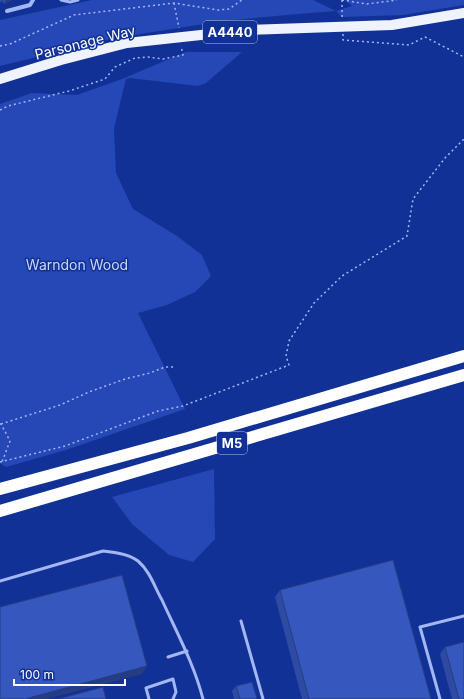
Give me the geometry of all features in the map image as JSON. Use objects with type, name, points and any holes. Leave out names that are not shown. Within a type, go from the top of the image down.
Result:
[{"type":"highway","name":"M5","points":[[0,489],[188,438],[464,356]]},
{"type":"highway","name":"M5","points":[[0,511],[464,375]]},
{"type":"main road","name":"Parsonage Way","points":[[0,80],[61,60],[127,43],[247,30],[392,25],[464,13]]},
{"type":"street","points":[[7,11],[30,5],[33,0]]},
{"type":"lane","points":[[61,0],[70,2],[78,0]]},
{"type":"lane","points":[[0,581],[103,551],[115,552],[138,561],[148,574],[186,651],[203,699]]},
{"type":"lane","points":[[440,699],[420,627],[464,616]]},
{"type":"lane","points":[[241,621],[263,699]]},
{"type":"lane","points":[[168,656],[186,651]]},
{"type":"lane","points":[[149,699],[146,688],[173,679],[176,692],[173,699]]},
{"type":"path","points":[[0,46],[10,44],[74,16],[174,3],[218,10],[229,9],[242,0]]},
{"type":"path","points":[[342,17],[342,0],[368,4],[397,0]]},
{"type":"path","points":[[174,3],[179,30]]},
{"type":"path","points":[[343,34],[343,40],[409,45],[425,37],[464,57]]},
{"type":"path","points":[[0,110],[8,106],[105,79],[115,67],[135,58],[148,57],[163,59],[183,55],[181,45]]},
{"type":"path","points":[[1,462],[65,446],[158,411],[183,406],[289,365],[286,356],[288,341],[314,304],[342,276],[407,236],[413,199],[445,158],[464,139]]},
{"type":"path","points":[[1,462],[10,441],[1,424],[60,405],[89,392],[125,379],[173,366]]},
{"type":"green space","points":[[92,0],[313,0],[336,11],[223,21],[115,38],[0,66],[0,20]]},
{"type":"green space","points":[[345,0],[464,0],[464,5],[403,15],[342,17],[336,11],[352,6]]},
{"type":"green space","name":"Warndon Wood","points":[[186,52],[242,52],[206,83],[198,86],[130,78],[126,79],[114,128],[116,173],[133,209],[177,236],[202,255],[211,276],[195,292],[167,305],[138,313],[185,409],[66,450],[6,467],[0,463],[0,104],[32,93],[77,95],[122,79]]},
{"type":"green space","points":[[214,469],[215,539],[193,562],[169,555],[132,524],[112,497]]},
{"type":"building","points":[[393,560],[431,699],[309,699],[280,590]]},
{"type":"building","points":[[122,575],[147,666],[25,699],[0,699],[0,607]]},
{"type":"building","points":[[464,642],[464,699],[459,699],[445,647]]},
{"type":"building","points":[[252,682],[257,699],[240,699],[236,686]]},
{"type":"building","points":[[103,687],[106,699],[58,699]]}]
